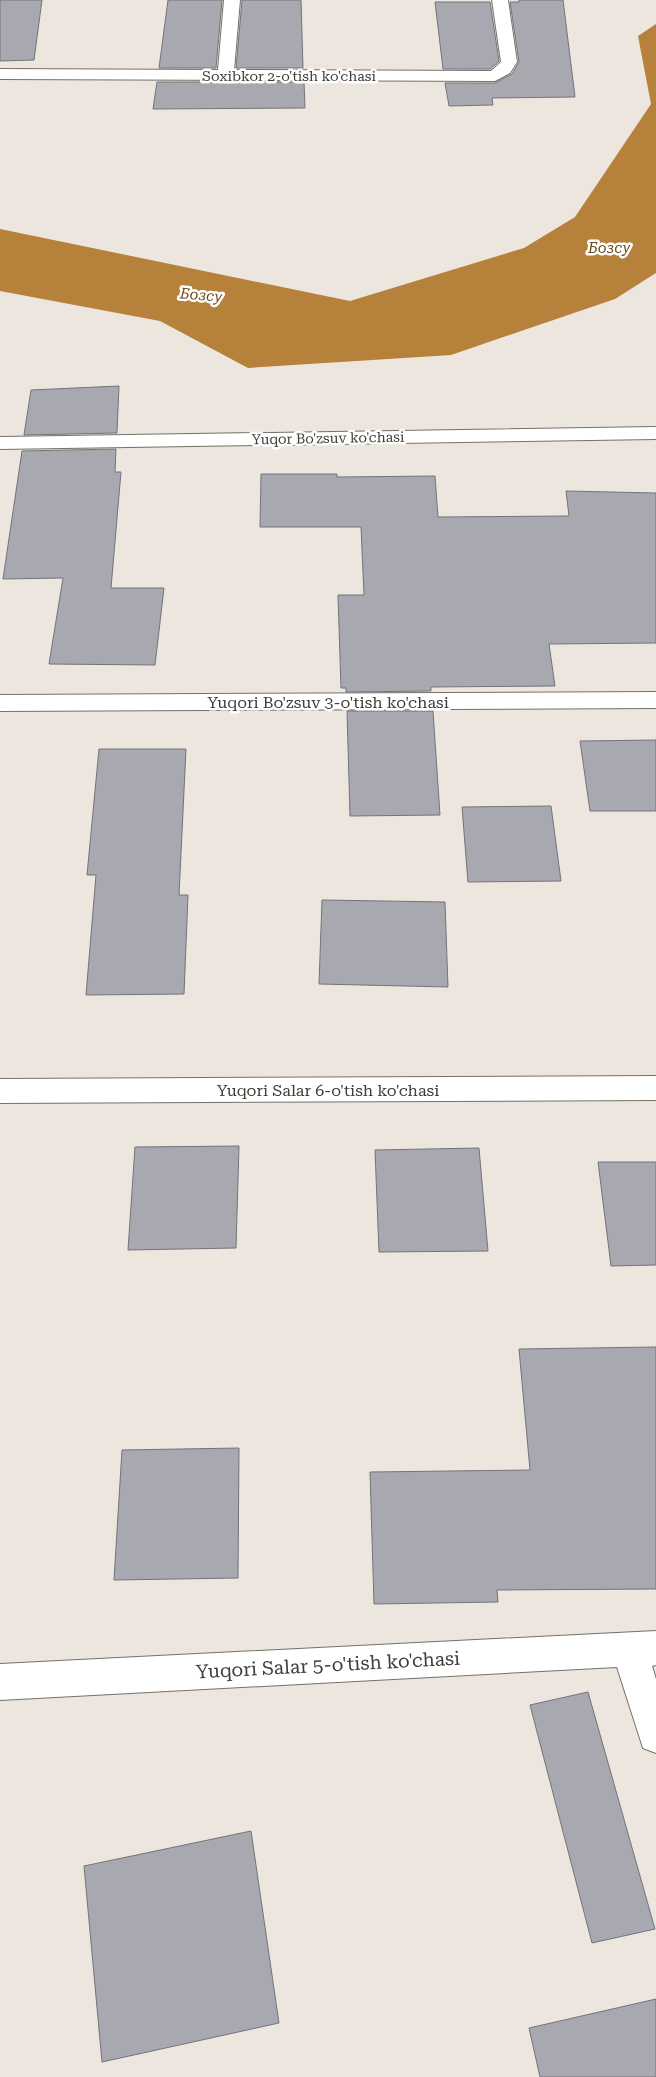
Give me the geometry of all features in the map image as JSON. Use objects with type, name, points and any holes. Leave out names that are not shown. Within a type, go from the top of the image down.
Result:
[{"type":"street","points":[[226,76],[232,0]]},
{"type":"street","name":"Soxibkor 2-o'tish ko'chasi","points":[[0,74],[495,76],[504,70],[509,62],[500,0]]},
{"type":"street","name":"Yuqor Bo'zsuv ko'chasi","points":[[0,443],[656,433]]},
{"type":"street","name":"Yuqori Bo'zsuv 3-o'tish ko'chasi","points":[[0,703],[656,700]]},
{"type":"street","name":"Yuqori Salar 6-o'tish ko'chasi","points":[[0,1091],[656,1088]]},
{"type":"street","points":[[642,1648],[656,1735]]},
{"type":"street","name":"Yuqori Salar 5-o'tish ko'chasi","points":[[0,1682],[642,1648]]},
{"type":"water","name":"Бозсу","points":[[656,24],[656,273],[615,299],[451,355],[248,368],[160,321],[0,291],[0,229],[350,301],[524,248],[575,217],[651,104],[638,36]]},
{"type":"building","points":[[0,0],[42,0],[34,60],[0,61]]},
{"type":"building","points":[[168,0],[222,0],[216,68],[159,68]]},
{"type":"building","points":[[242,0],[301,0],[303,68],[236,68]]},
{"type":"building","points":[[519,0],[563,0],[575,97],[492,98],[493,105],[449,106],[445,83],[495,83],[512,74],[519,62],[510,2],[519,2]]},
{"type":"building","points":[[435,2],[490,2],[499,61],[490,69],[443,69]]},
{"type":"building","points":[[157,82],[304,82],[305,108],[153,109]]},
{"type":"building","points":[[119,386],[117,433],[24,435],[31,390]]},
{"type":"building","points":[[116,449],[115,472],[121,472],[111,588],[164,588],[155,665],[49,664],[63,578],[3,579],[22,451]]},
{"type":"building","points":[[261,474],[337,474],[337,477],[435,476],[438,517],[569,516],[566,491],[656,493],[656,643],[549,644],[555,686],[431,687],[431,691],[346,692],[346,688],[341,688],[338,595],[364,595],[361,527],[260,527]]},
{"type":"building","points":[[347,711],[433,711],[440,815],[350,816]]},
{"type":"building","points":[[656,740],[656,811],[590,811],[580,741]]},
{"type":"building","points":[[99,749],[186,749],[179,895],[188,895],[184,994],[86,995],[96,875],[87,875]]},
{"type":"building","points":[[551,806],[561,881],[468,882],[462,807]]},
{"type":"building","points":[[322,900],[445,902],[448,987],[319,984]]},
{"type":"building","points":[[239,1146],[236,1248],[128,1250],[135,1147]]},
{"type":"building","points":[[479,1148],[488,1251],[379,1252],[375,1150]]},
{"type":"building","points":[[598,1162],[656,1162],[656,1265],[611,1266]]},
{"type":"building","points":[[656,1347],[656,1589],[497,1590],[498,1602],[374,1604],[370,1472],[530,1470],[519,1349]]},
{"type":"building","points":[[239,1448],[238,1578],[114,1580],[122,1450]]},
{"type":"building","points":[[588,1692],[655,1929],[592,1943],[530,1705]]},
{"type":"building","points":[[251,1831],[279,2023],[102,2062],[84,1866]]},
{"type":"building","points":[[656,1999],[656,2077],[540,2077],[529,2028]]}]
